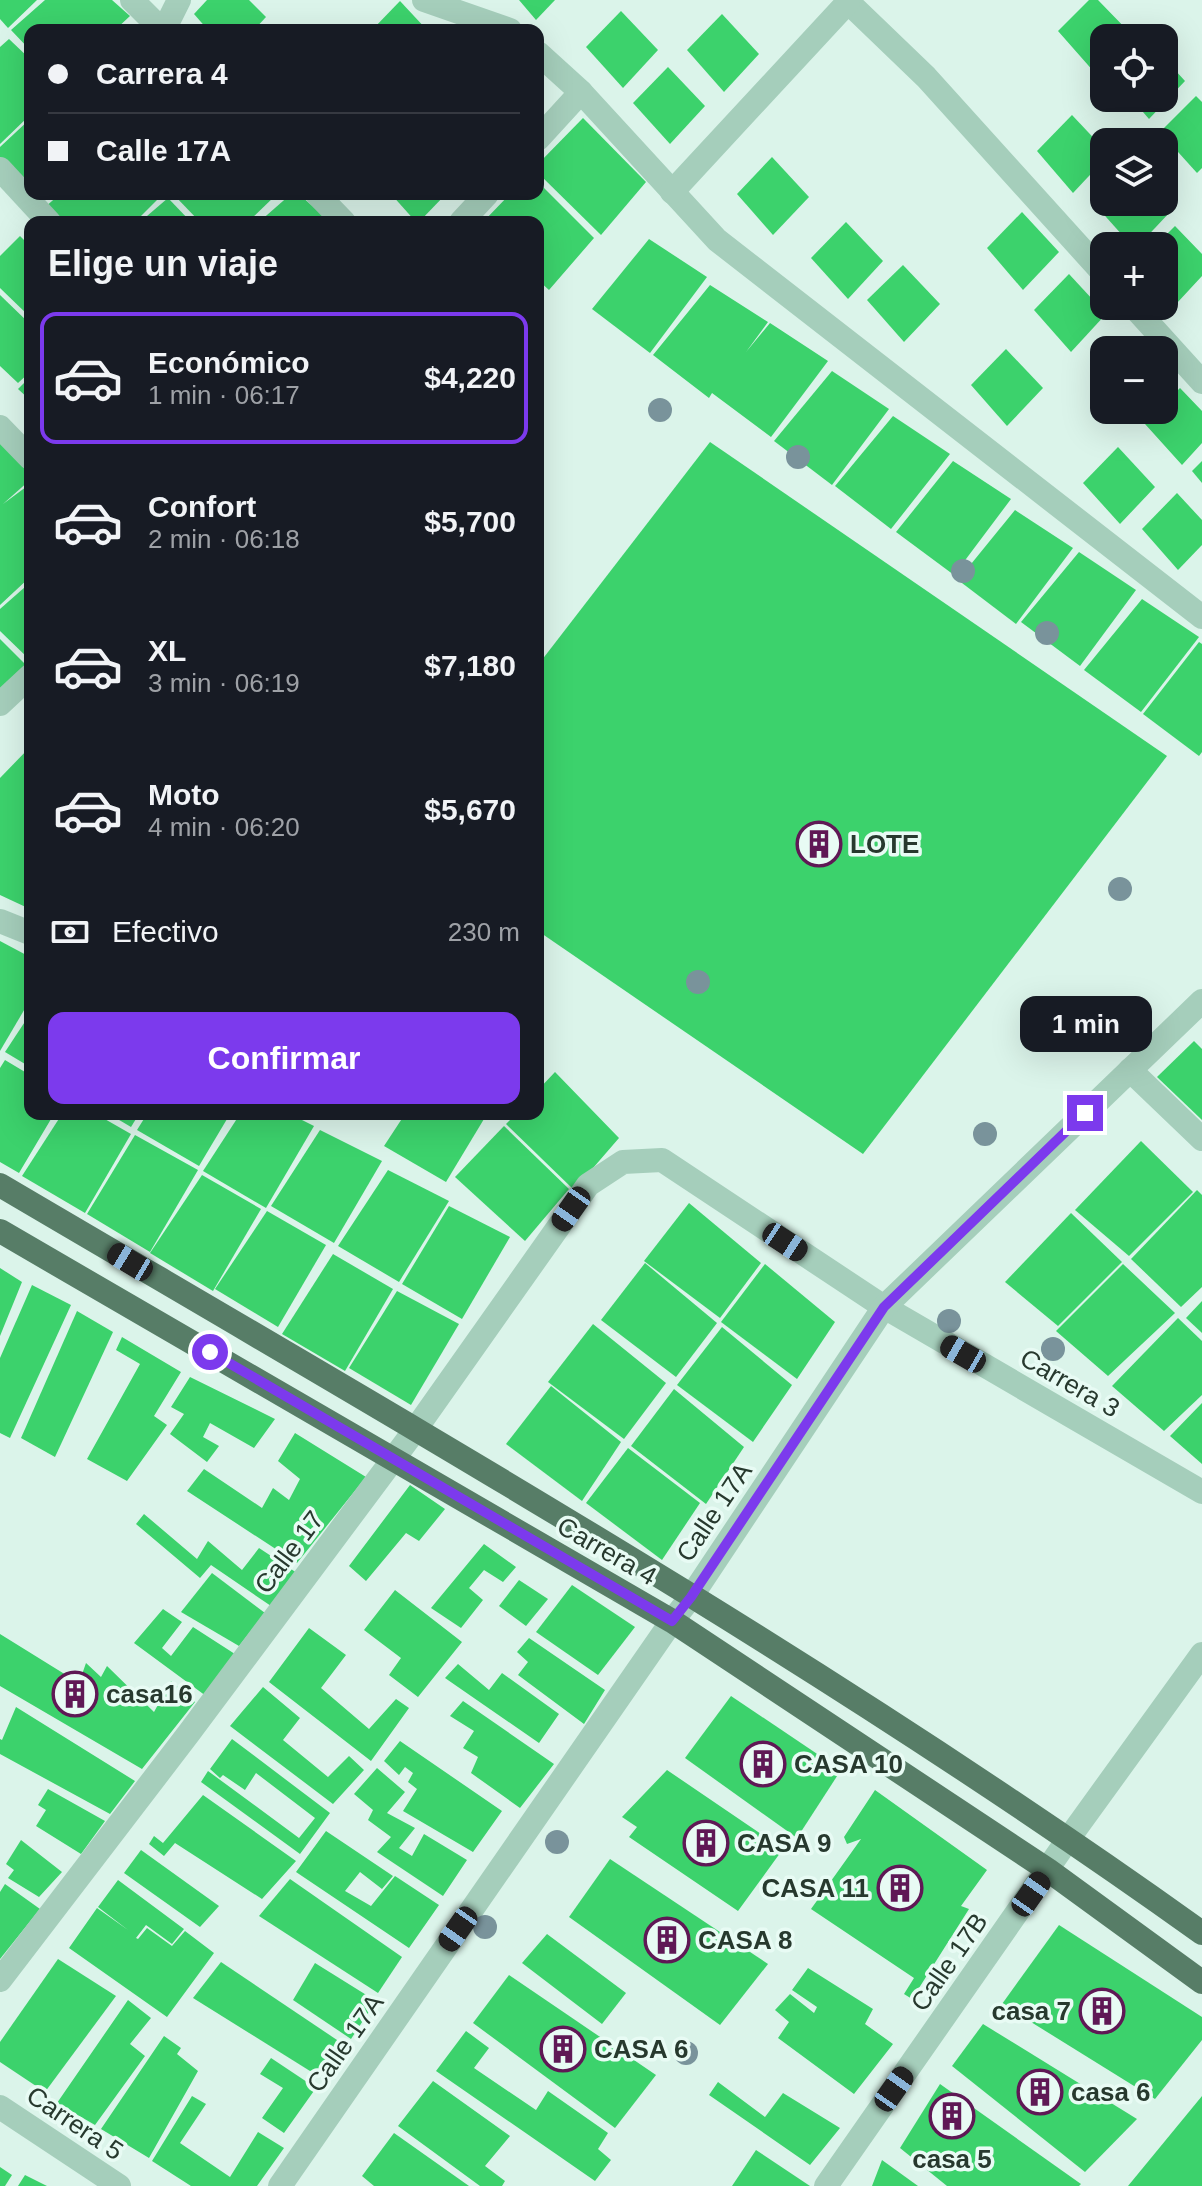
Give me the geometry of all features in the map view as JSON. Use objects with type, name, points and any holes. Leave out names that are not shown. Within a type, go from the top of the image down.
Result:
[{"type":"main road","name":"Carrera 4","points":[[0,1185],[691,1597],[1069,1838],[1202,1933]]},
{"type":"main road","name":"Carrera 4","points":[[0,1231],[672,1621],[1048,1870],[1202,1982]]},
{"type":"street","points":[[132,0],[157,24]]},
{"type":"street","points":[[166,24],[179,0]]},
{"type":"street","points":[[424,0],[493,24]]},
{"type":"street","points":[[672,192],[847,1],[926,77],[1090,259]]},
{"type":"street","points":[[544,58],[581,92],[717,240],[1202,617]]},
{"type":"street","points":[[544,132],[581,92]]},
{"type":"street","points":[[0,169],[24,195]]},
{"type":"street","points":[[29,200],[43,216]]},
{"type":"street","points":[[323,200],[338,216]]},
{"type":"street","points":[[467,216],[481,200]]},
{"type":"street","points":[[1146,320],[1202,382]]},
{"type":"street","points":[[0,427],[24,452]]},
{"type":"street","points":[[0,704],[24,682]]},
{"type":"street","points":[[0,921],[24,931]]},
{"type":"street","name":"Calle 17A","points":[[280,2186],[691,1597],[884,1307],[1202,1001]]},
{"type":"street","points":[[1130,1070],[1202,1139]]},
{"type":"street","name":"Carrera 3","points":[[623,1162],[662,1160],[884,1307],[1202,1492]]},
{"type":"street","name":"Calle 17","points":[[0,1980],[415,1430],[588,1185],[623,1162]]},
{"type":"street","name":"Calle 17B","points":[[826,2186],[1069,1838],[1202,1654]]},
{"type":"street","name":"Carrera 5","points":[[0,2107],[119,2186]]},
{"type":"building","points":[[0,0],[37,0],[8,28],[0,19]]},
{"type":"building","points":[[45,0],[112,0],[130,16],[121,24],[24,24],[24,44],[11,30]]},
{"type":"building","points":[[207,0],[249,0],[266,17],[260,24],[203,24],[194,14]]},
{"type":"building","points":[[519,0],[555,0],[536,20]]},
{"type":"building","points":[[1089,0],[1098,0],[1121,24],[1090,24],[1090,67],[1058,31]]},
{"type":"building","points":[[400,1],[421,24],[378,24]]},
{"type":"building","points":[[621,11],[658,50],[623,88],[586,47]]},
{"type":"building","points":[[722,14],[759,54],[724,92],[687,50]]},
{"type":"building","points":[[9,39],[24,53],[24,121],[0,144],[0,47]]},
{"type":"building","points":[[668,67],[705,106],[670,144],[633,103]]},
{"type":"building","points":[[1178,73],[1185,81],[1178,88]]},
{"type":"building","points":[[1196,96],[1202,102],[1202,168],[1197,173],[1178,152],[1178,128],[1164,128]]},
{"type":"building","points":[[1143,112],[1156,112],[1149,119]]},
{"type":"building","points":[[1072,115],[1090,134],[1090,175],[1073,193],[1037,151]]},
{"type":"building","points":[[583,118],[646,182],[601,235],[544,179],[544,158]]},
{"type":"building","points":[[24,125],[24,186],[0,161],[0,147]]},
{"type":"building","points":[[772,157],[809,197],[773,235],[737,194]]},
{"type":"building","points":[[544,188],[594,238],[549,290],[544,285],[544,216],[489,216],[504,200],[544,200]]},
{"type":"building","points":[[53,200],[157,200],[141,216],[51,216],[44,208]]},
{"type":"building","points":[[166,200],[170,200],[185,216],[147,216]]},
{"type":"building","points":[[179,200],[271,200],[254,216],[194,216]]},
{"type":"building","points":[[284,200],[306,200],[323,216],[266,216]]},
{"type":"building","points":[[396,200],[440,200],[425,216],[411,216]]},
{"type":"building","points":[[1022,212],[1059,252],[1023,290],[987,248]]},
{"type":"building","points":[[1105,216],[1166,216],[1151,232],[1119,232]]},
{"type":"building","points":[[846,222],[883,261],[848,299],[811,258]]},
{"type":"building","points":[[1175,226],[1202,254],[1202,276],[1178,302],[1178,232],[1169,232]]},
{"type":"building","points":[[20,236],[24,240],[24,311],[0,288],[0,256]]},
{"type":"building","points":[[649,239],[707,277],[650,353],[592,309]]},
{"type":"building","points":[[903,265],[940,304],[904,342],[867,300]]},
{"type":"building","points":[[1069,274],[1090,297],[1090,320],[1100,320],[1071,352],[1034,310]]},
{"type":"building","points":[[710,285],[768,322],[746,352],[770,323],[828,361],[771,437],[712,393],[709,398],[653,355]]},
{"type":"building","points":[[0,295],[24,318],[24,378],[18,383],[0,366]]},
{"type":"building","points":[[1006,349],[1043,388],[1007,426],[971,385]]},
{"type":"building","points":[[832,371],[889,409],[832,485],[774,441]]},
{"type":"building","points":[[1180,388],[1202,411],[1202,443],[1182,465],[1145,424],[1178,424]]},
{"type":"building","points":[[893,416],[950,454],[891,529],[835,486]]},
{"type":"building","points":[[0,440],[24,462],[24,485],[3,504],[24,488],[24,583],[0,605]]},
{"type":"building","name":"LOTE","points":[[710,442],[1167,756],[863,1154],[544,935],[544,657]]},
{"type":"building","points":[[1118,447],[1155,487],[1120,524],[1083,483]]},
{"type":"building","points":[[953,461],[1011,499],[954,575],[896,532]]},
{"type":"building","points":[[1202,461],[1202,483],[1192,471]]},
{"type":"building","points":[[1177,493],[1202,520],[1202,545],[1178,570],[1142,529]]},
{"type":"building","points":[[1015,510],[1073,548],[1016,624],[958,580]]},
{"type":"building","points":[[1079,552],[1136,590],[1080,666],[1021,622]]},
{"type":"building","points":[[24,588],[24,654],[0,631],[0,609]]},
{"type":"building","points":[[1142,599],[1199,637],[1141,712],[1084,670]]},
{"type":"building","points":[[0,639],[24,663],[24,675],[0,701]]},
{"type":"building","points":[[1199,642],[1202,644],[1202,752],[1199,756],[1143,714]]},
{"type":"building","points":[[24,753],[24,906],[0,895],[0,778]]},
{"type":"building","points":[[0,941],[24,954],[24,1010],[0,1051]]},
{"type":"building","points":[[24,1023],[24,1063],[5,1052]]},
{"type":"building","points":[[1194,1041],[1202,1049],[1202,1120],[1157,1077]]},
{"type":"building","points":[[5,1060],[24,1071],[24,1120],[50,1120],[19,1173],[0,1162],[0,1068]]},
{"type":"building","points":[[555,1072],[619,1138],[574,1190],[506,1124],[510,1120],[544,1120],[544,1084]]},
{"type":"building","points":[[58,1120],[106,1120],[131,1134],[85,1213],[22,1176]]},
{"type":"building","points":[[119,1120],[135,1120],[131,1127]]},
{"type":"building","points":[[143,1120],[226,1120],[199,1166],[137,1130]]},
{"type":"building","points":[[236,1120],[302,1120],[314,1126],[266,1208],[203,1171]]},
{"type":"building","points":[[401,1120],[483,1120],[446,1182],[384,1146]]},
{"type":"building","points":[[504,1126],[569,1189],[525,1241],[455,1177]]},
{"type":"building","points":[[320,1130],[382,1161],[334,1243],[271,1206]]},
{"type":"building","points":[[135,1135],[198,1170],[150,1252],[87,1214]]},
{"type":"building","points":[[1141,1141],[1193,1192],[1129,1256],[1075,1210]]},
{"type":"building","points":[[388,1170],[449,1201],[399,1282],[338,1246]]},
{"type":"building","points":[[202,1175],[261,1209],[213,1291],[150,1253]]},
{"type":"building","points":[[1197,1190],[1202,1195],[1202,1287],[1181,1307],[1131,1259]]},
{"type":"building","points":[[689,1203],[761,1263],[720,1318],[644,1261]]},
{"type":"building","points":[[449,1206],[510,1237],[462,1319],[402,1284]]},
{"type":"building","points":[[267,1211],[326,1245],[278,1327],[215,1289]]},
{"type":"building","points":[[1071,1213],[1122,1262],[1058,1326],[1005,1282]]},
{"type":"building","points":[[333,1254],[393,1289],[345,1371],[282,1334]]},
{"type":"building","points":[[645,1263],[717,1323],[676,1377],[601,1320]]},
{"type":"building","points":[[765,1264],[835,1322],[797,1379],[721,1322]]},
{"type":"building","points":[[1123,1264],[1175,1313],[1108,1376],[1056,1331]]},
{"type":"building","points":[[0,1268],[22,1282],[0,1336]]},
{"type":"building","points":[[32,1285],[71,1305],[10,1438],[0,1433],[0,1358]]},
{"type":"building","points":[[397,1291],[459,1324],[411,1405],[349,1368]]},
{"type":"building","points":[[1202,1301],[1202,1333],[1186,1318]]},
{"type":"building","points":[[77,1311],[113,1332],[55,1457],[21,1438]]},
{"type":"building","points":[[1178,1318],[1202,1341],[1202,1395],[1164,1431],[1112,1386]]},
{"type":"building","points":[[593,1324],[666,1383],[624,1439],[548,1382]]},
{"type":"building","points":[[722,1327],[792,1385],[753,1442],[677,1385]]},
{"type":"building","points":[[122,1337],[181,1372],[154,1416],[167,1425],[127,1481],[87,1459],[140,1364],[116,1350]]},
{"type":"building","points":[[190,1377],[275,1419],[254,1448],[210,1423],[203,1437],[219,1446],[207,1462],[170,1434],[184,1414],[171,1407]]},
{"type":"building","points":[[551,1386],[621,1442],[582,1501],[506,1444]]},
{"type":"building","points":[[674,1389],[744,1447],[706,1504],[631,1446]]},
{"type":"building","points":[[1202,1403],[1202,1464],[1170,1436]]},
{"type":"building","points":[[295,1433],[366,1477],[297,1563],[187,1491],[204,1469],[262,1508],[273,1488],[289,1500],[300,1479],[278,1461]]},
{"type":"building","points":[[628,1448],[700,1503],[662,1560],[586,1503]]},
{"type":"building","points":[[410,1485],[445,1509],[419,1541],[406,1533],[366,1581],[349,1566]]},
{"type":"building","points":[[144,1514],[197,1559],[208,1541],[242,1570],[259,1548],[297,1573],[271,1606],[211,1565],[200,1578],[136,1524]]},
{"type":"building","points":[[484,1544],[516,1567],[503,1582],[484,1570],[469,1588],[483,1600],[461,1628],[431,1608]]},
{"type":"building","points":[[212,1573],[265,1613],[239,1646],[181,1612]]},
{"type":"building","points":[[519,1580],[548,1599],[526,1626],[499,1606]]},
{"type":"building","points":[[572,1585],[635,1627],[598,1675],[536,1632]]},
{"type":"building","points":[[395,1590],[462,1642],[418,1697],[389,1675],[401,1658],[364,1630]]},
{"type":"building","points":[[163,1609],[182,1622],[162,1648],[171,1656],[193,1627],[238,1656],[206,1696],[134,1643]]},
{"type":"building","points":[[309,1628],[346,1655],[321,1688],[369,1729],[396,1699],[409,1708],[371,1761],[269,1682]]},
{"type":"building","name":"casa16","points":[[0,1634],[79,1683],[86,1663],[101,1677],[107,1666],[154,1712],[171,1681],[195,1702],[142,1769],[0,1686]]},
{"type":"building","points":[[529,1638],[605,1690],[584,1724],[518,1675],[528,1662],[517,1652]]},
{"type":"building","points":[[458,1664],[489,1690],[502,1673],[559,1714],[539,1743],[445,1678]]},
{"type":"building","points":[[263,1687],[300,1718],[283,1740],[328,1777],[349,1756],[364,1770],[333,1804],[230,1726]]},
{"type":"building","name":"CASA 10","points":[[731,1696],[841,1770],[797,1838],[685,1758]]},
{"type":"building","points":[[463,1701],[554,1764],[520,1808],[471,1773],[478,1757],[463,1748],[474,1731],[450,1716]]},
{"type":"building","points":[[16,1707],[135,1781],[110,1814],[0,1754],[0,1739]]},
{"type":"building","points":[[232,1739],[330,1813],[300,1854],[201,1782],[208,1771],[299,1838],[315,1818],[256,1773],[245,1790],[223,1775],[220,1778],[210,1769]]},
{"type":"building","points":[[400,1741],[502,1811],[473,1852],[403,1811],[417,1789],[408,1782],[413,1773],[405,1767],[399,1775],[384,1761]]},
{"type":"building","points":[[377,1768],[405,1792],[387,1813],[415,1828],[399,1848],[412,1856],[424,1834],[467,1860],[443,1896],[377,1852],[391,1837],[368,1820],[373,1810],[354,1794]]},
{"type":"building","name":"CASA 9","points":[[667,1770],[783,1849],[738,1911],[629,1837],[637,1827],[622,1817]]},
{"type":"building","points":[[48,1789],[105,1821],[81,1854],[36,1826],[46,1810],[38,1805]]},
{"type":"building","name":"CASA 11","points":[[875,1790],[987,1870],[961,1906],[969,1909],[912,1999],[904,1994],[914,1978],[811,1909],[861,1839],[847,1844],[844,1837]]},
{"type":"building","points":[[203,1795],[296,1861],[262,1899],[175,1843],[164,1856],[149,1844],[154,1836],[163,1843]]},
{"type":"building","points":[[326,1831],[393,1876],[382,1889],[360,1872],[345,1891],[371,1906],[395,1876],[439,1905],[409,1948],[296,1872]]},
{"type":"building","points":[[21,1840],[62,1872],[39,1897],[8,1878],[14,1870],[6,1864]]},
{"type":"building","points":[[141,1850],[219,1906],[200,1927],[124,1873]]},
{"type":"building","name":"CASA 8","points":[[610,1859],[768,1964],[720,2025],[569,1917]]},
{"type":"building","points":[[290,1879],[402,1957],[378,1993],[259,1916]]},
{"type":"building","points":[[118,1880],[184,1929],[172,1944],[146,1925],[136,1938],[147,1928],[172,1946],[185,1931],[214,1953],[167,2017],[69,1948],[97,1908],[128,1930],[98,1907]]},
{"type":"building","points":[[5,1884],[40,1909],[0,1959],[0,1892]]},
{"type":"building","name":"casa 7","points":[[1059,1925],[1202,2017],[1202,2040],[1155,2099],[1002,2004]]},
{"type":"building","points":[[547,1934],[626,1993],[602,2024],[522,1963]]},
{"type":"building","points":[[58,1959],[116,1996],[45,2092],[0,2062],[0,2042]]},
{"type":"building","points":[[221,1962],[343,2044],[318,2076],[193,1998]]},
{"type":"building","points":[[315,1963],[376,2001],[351,2039],[293,2000]]},
{"type":"building","points":[[808,1968],[873,2009],[865,2024],[893,2044],[854,2094],[778,2038],[789,2022],[775,2010],[790,1994],[814,2013],[817,2007],[792,1990]]},
{"type":"building","name":"CASA 6","points":[[509,1975],[656,2075],[615,2128],[473,2023]]},
{"type":"building","points":[[128,2000],[151,2018],[130,2044],[145,2056],[95,2125],[57,2103]]},
{"type":"building","name":"casa 6","points":[[983,2024],[1137,2119],[1085,2172],[952,2066]]},
{"type":"building","points":[[466,2031],[489,2048],[474,2068],[536,2110],[548,2091],[608,2133],[598,2149],[611,2160],[595,2181],[436,2071]]},
{"type":"building","points":[[164,2036],[181,2048],[177,2054],[198,2071],[149,2158],[101,2129]]},
{"type":"building","points":[[271,2058],[316,2088],[284,2133],[262,2118],[283,2088],[260,2074]]},
{"type":"building","points":[[433,2081],[510,2136],[485,2166],[505,2181],[502,2186],[480,2186],[398,2126]]},
{"type":"building","points":[[718,2082],[765,2117],[783,2093],[840,2128],[810,2165],[709,2095]]},
{"type":"building","name":"casa 5","points":[[940,2084],[1081,2184],[947,2186],[900,2148]]},
{"type":"building","points":[[192,2096],[206,2104],[180,2143],[230,2177],[258,2132],[284,2148],[257,2186],[191,2186],[152,2161]]},
{"type":"building","points":[[1202,2096],[1202,2186],[1128,2186]]},
{"type":"building","points":[[394,2133],[469,2186],[374,2186],[362,2176]]},
{"type":"building","points":[[756,2150],[810,2186],[732,2186]]},
{"type":"building","points":[[882,2160],[918,2186],[872,2186]]},
{"type":"building","points":[[0,2167],[12,2175],[5,2186],[0,2186]]},
{"type":"building","points":[[25,2175],[47,2186],[18,2186]]},
{"type":"place","name":"LOTE","points":[[819,844]]},
{"type":"place","name":"casa16","points":[[75,1694]]},
{"type":"place","name":"CASA 10","points":[[763,1764]]},
{"type":"place","name":"CASA 9","points":[[706,1843]]},
{"type":"place","name":"CASA 11","points":[[900,1888]]},
{"type":"place","name":"CASA 8","points":[[667,1940]]},
{"type":"place","name":"casa 7","points":[[1102,2011]]},
{"type":"place","name":"CASA 6","points":[[563,2049]]},
{"type":"place","name":"casa 6","points":[[1040,2092]]},
{"type":"place","name":"casa 5","points":[[952,2116]]},
{"type":"route","points":[[210,1352],[672,1621],[884,1307],[1085,1113]]}]
